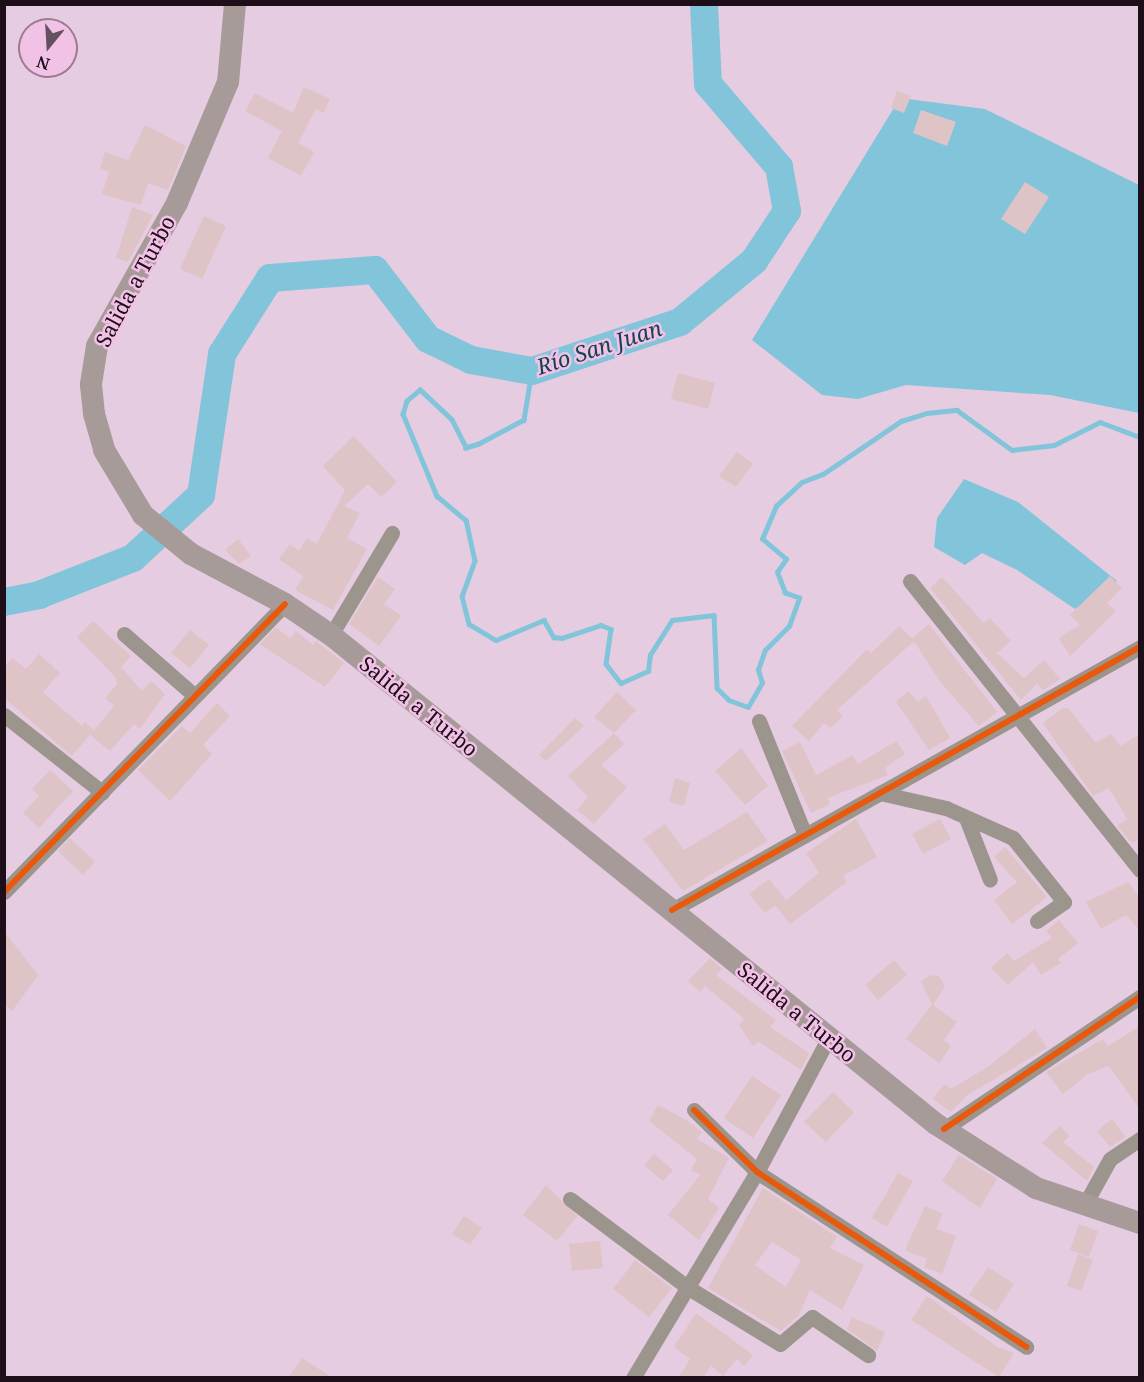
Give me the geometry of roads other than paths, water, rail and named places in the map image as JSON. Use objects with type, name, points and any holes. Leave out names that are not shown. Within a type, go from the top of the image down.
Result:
[{"type":"main road","name":"Salida a Turbo","points":[[235,4],[228,82],[177,203],[97,346],[91,385],[94,414],[104,450],[143,515],[191,554],[285,604],[331,634],[944,1129],[1036,1188],[1140,1223]]},
{"type":"street","points":[[331,634],[392,533]]},
{"type":"street","points":[[910,581],[1140,870]]},
{"type":"street","points":[[4,892],[285,604]]},
{"type":"street","points":[[124,634],[195,696]]},
{"type":"street","points":[[672,910],[1140,647]]},
{"type":"street","points":[[4,715],[102,792]]},
{"type":"street","points":[[759,721],[805,835]]},
{"type":"street","points":[[880,793],[946,808],[1012,838],[1064,902],[1037,921]]},
{"type":"street","points":[[966,818],[990,880]]},
{"type":"street","points":[[944,1129],[1140,997]]},
{"type":"street","points":[[633,1377],[757,1172],[829,1037]]},
{"type":"street","points":[[694,1110],[757,1172],[1026,1347]]},
{"type":"street","points":[[1085,1204],[1110,1159],[1140,1139]]},
{"type":"street","points":[[570,1199],[687,1287],[780,1344],[812,1317],[868,1355]]},
{"type":"water","points":[[900,98],[985,109],[1139,185],[1139,413],[1050,395],[906,385],[858,399],[822,395],[752,340]]},
{"type":"water","points":[[964,479],[1018,502],[1117,581],[1075,609],[1017,570],[982,553],[965,565],[934,547],[937,518]]},
{"type":"waterway","name":"Río San Juan","points":[[4,602],[39,595],[133,558],[201,495],[222,354],[270,278],[375,270],[428,339],[471,360],[532,371],[680,322],[754,261],[787,211],[779,167],[708,84],[704,4]]},
{"type":"waterway","points":[[532,371],[524,420],[479,444],[466,448],[452,420],[420,390],[407,401],[403,414],[437,496],[466,520],[475,561],[462,596],[469,624],[496,640],[544,620],[554,637],[562,638],[601,625],[611,629],[606,664],[621,683],[648,671],[650,655],[672,620],[714,615],[717,688],[729,700],[748,707],[762,683],[758,670],[765,650],[789,626],[799,598],[785,593],[777,572],[786,559],[762,539],[776,506],[802,482],[823,474],[901,421],[927,413],[957,410],[1012,450],[1054,445],[1100,422],[1140,437]]}]
